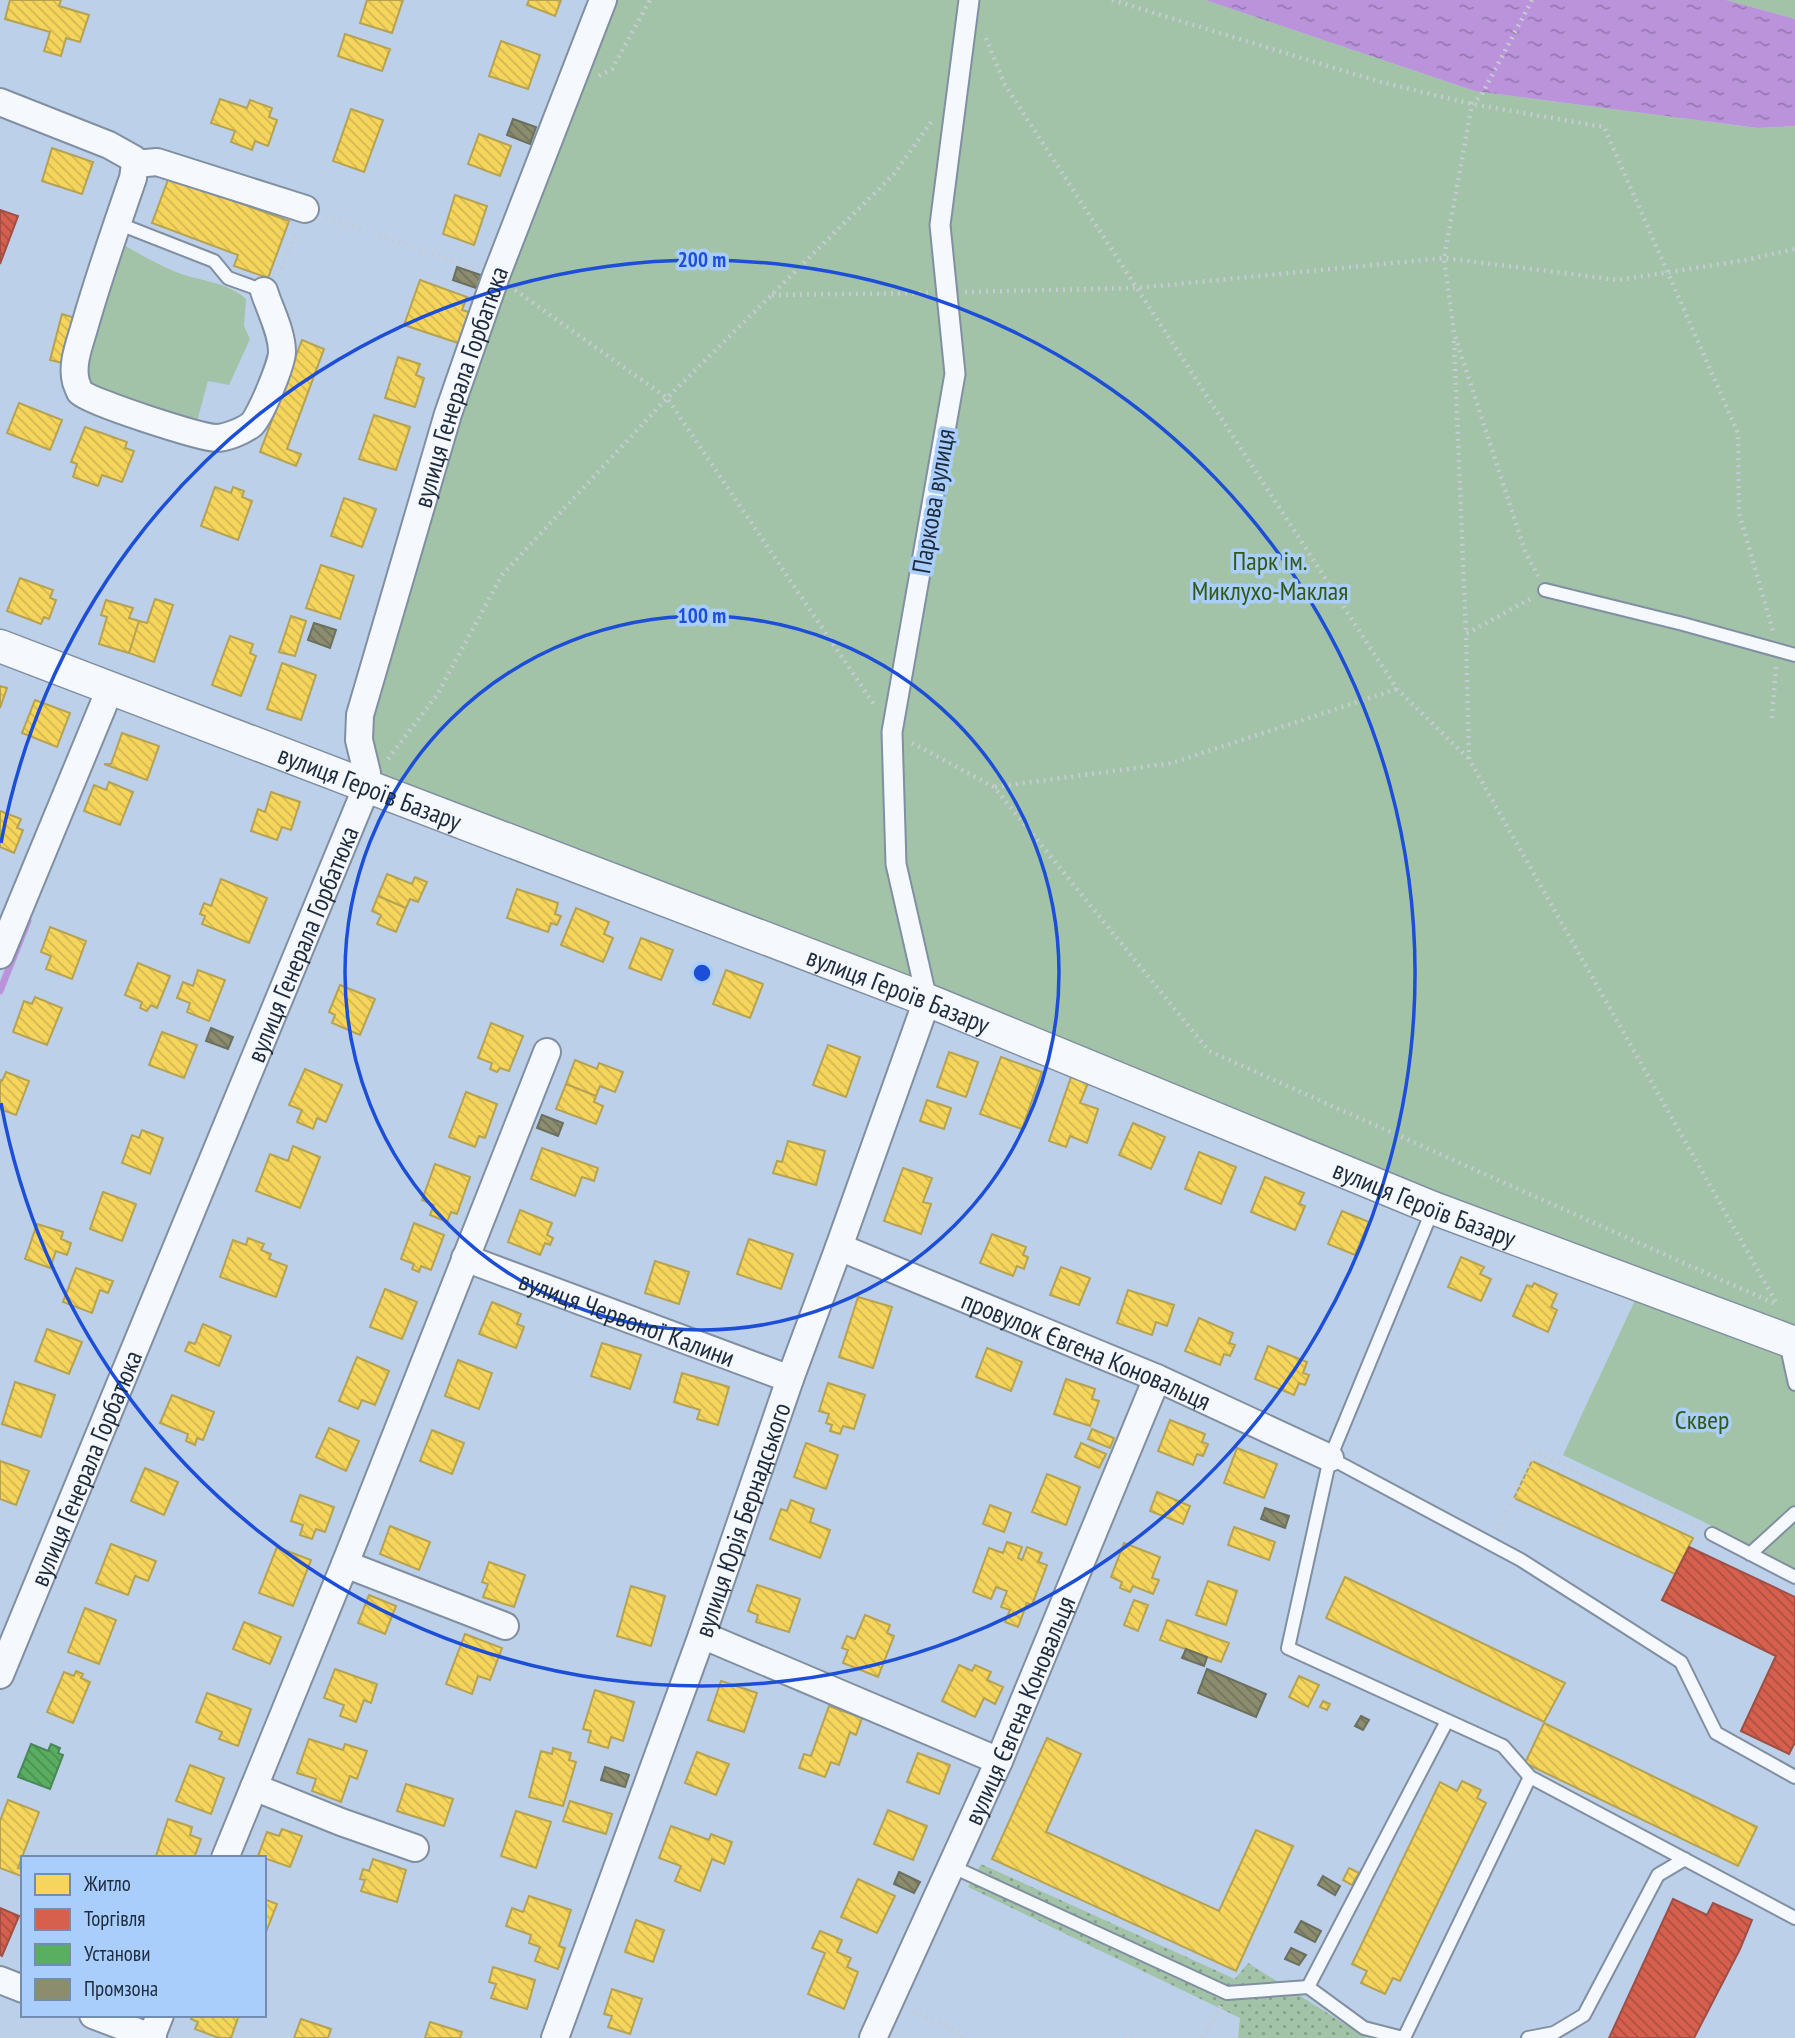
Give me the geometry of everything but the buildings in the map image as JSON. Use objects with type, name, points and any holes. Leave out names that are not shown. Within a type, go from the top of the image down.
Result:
[{"type":"street","name":"вулиця Генерала Горбатюка","points":[[0,1675],[367,786],[367,773],[359,740],[360,715],[448,414],[496,276],[603,0]]},
{"type":"street","name":"Паркова вулиця","points":[[927,1000],[897,864],[892,732],[955,374],[940,225],[969,0]]},
{"type":"street","points":[[0,102],[109,145],[134,159],[133,178],[92,300],[74,369],[76,385],[80,392],[105,405],[217,438],[253,424],[265,402],[283,355],[264,291]]},
{"type":"street","points":[[135,164],[157,162],[305,209]]},
{"type":"street","name":"вулиця Героїв Базару","points":[[0,646],[927,1000],[1433,1208],[1790,1341]]},
{"type":"street","points":[[0,955],[110,689]]},
{"type":"street","name":"вулиця Юрія Бернадського","points":[[555,2038],[702,1635],[790,1379],[927,1000]]},
{"type":"street","points":[[226,1856],[345,1564],[547,1052]]},
{"type":"street","name":"провулок Євгена Коновальця","points":[[839,1247],[1157,1378],[1330,1458]]},
{"type":"street","name":"вулиця Червоної Калини","points":[[465,1258],[790,1379]]},
{"type":"street","name":"вулиця Євгена Коновальця","points":[[873,2038],[999,1761],[1157,1378]]},
{"type":"street","points":[[345,1564],[505,1626]]},
{"type":"street","points":[[702,1635],[999,1761]]},
{"type":"street","points":[[254,1787],[415,1848]]},
{"type":"street","points":[[0,1980],[21,1988]]},
{"type":"street","points":[[98,2017],[152,2038],[159,2017]]},
{"type":"lane","points":[[117,223],[214,261],[228,278],[264,291]]},
{"type":"lane","points":[[1545,590],[1795,655]]},
{"type":"lane","points":[[1433,1208],[1330,1458],[1288,1648],[1503,1746],[1530,1777],[1795,1919]]},
{"type":"lane","points":[[1790,1341],[1795,1384]]},
{"type":"lane","points":[[1330,1458],[1521,1560],[1682,1662],[1716,1733],[1795,1777]]},
{"type":"lane","points":[[1750,1553],[1795,1513]]},
{"type":"lane","points":[[1712,1534],[1795,1577]]},
{"type":"lane","points":[[1308,1987],[1447,1721]]},
{"type":"lane","points":[[951,1866],[1227,1993],[1308,1987],[1364,2028],[1404,2038],[1530,1777]]},
{"type":"lane","points":[[1528,2038],[1554,2033],[1584,2015],[1658,1875],[1685,1860]]},
{"type":"path","points":[[569,90],[612,69],[650,0]]},
{"type":"path","points":[[1112,0],[1377,81],[1472,104],[1604,127],[1738,433],[1739,513],[1778,649],[1772,718]]},
{"type":"path","points":[[1469,759],[1454,333],[1444,258],[1472,104],[1481,96],[1532,0]]},
{"type":"path","points":[[985,37],[1004,85],[1397,689],[1469,759],[1778,1305],[1790,1341]]},
{"type":"path","points":[[367,786],[437,695],[502,575],[667,398],[895,173],[934,117]]},
{"type":"path","points":[[264,291],[275,285],[305,209],[496,276],[667,398],[892,732],[994,787],[1209,1051],[1778,1305]]},
{"type":"path","points":[[772,295],[1136,288],[1444,258],[1619,280],[1746,260],[1795,249]]},
{"type":"path","points":[[1454,333],[1525,551],[1545,590],[1466,634]]},
{"type":"path","points":[[994,787],[1172,763],[1397,689]]},
{"type":"path","points":[[1492,1545],[1535,1452],[1712,1534]]},
{"type":"path","points":[[1202,2038],[1227,1993]]},
{"type":"path","points":[[889,2001],[960,2032],[963,2038]]},
{"type":"path","points":[[1124,2038],[1133,2038]]},
{"type":"green space","name":"Парк ім. Миклухо-Маклая","points":[[603,0],[1205,0],[1475,91],[1758,128],[1795,126],[1795,1342],[368,780],[364,698]]},
{"type":"green space","points":[[1726,0],[1795,0],[1795,19]]},
{"type":"green space","points":[[118,242],[169,269],[222,285],[246,299],[244,326],[250,339],[229,385],[208,381],[196,425],[92,389],[83,378]]},
{"type":"green space","name":"Сквер","points":[[1636,1298],[1795,1354],[1795,1569],[1563,1455]]},
{"type":"green space","points":[[981,1864],[1235,1979],[1248,1963],[1367,2038],[1238,2038],[1240,2018],[968,1887]]},
{"type":"water","points":[[1205,0],[1726,0],[1795,19],[1795,126],[1758,128],[1475,91]]},
{"type":"waterway","points":[[0,991],[28,921]]}]
